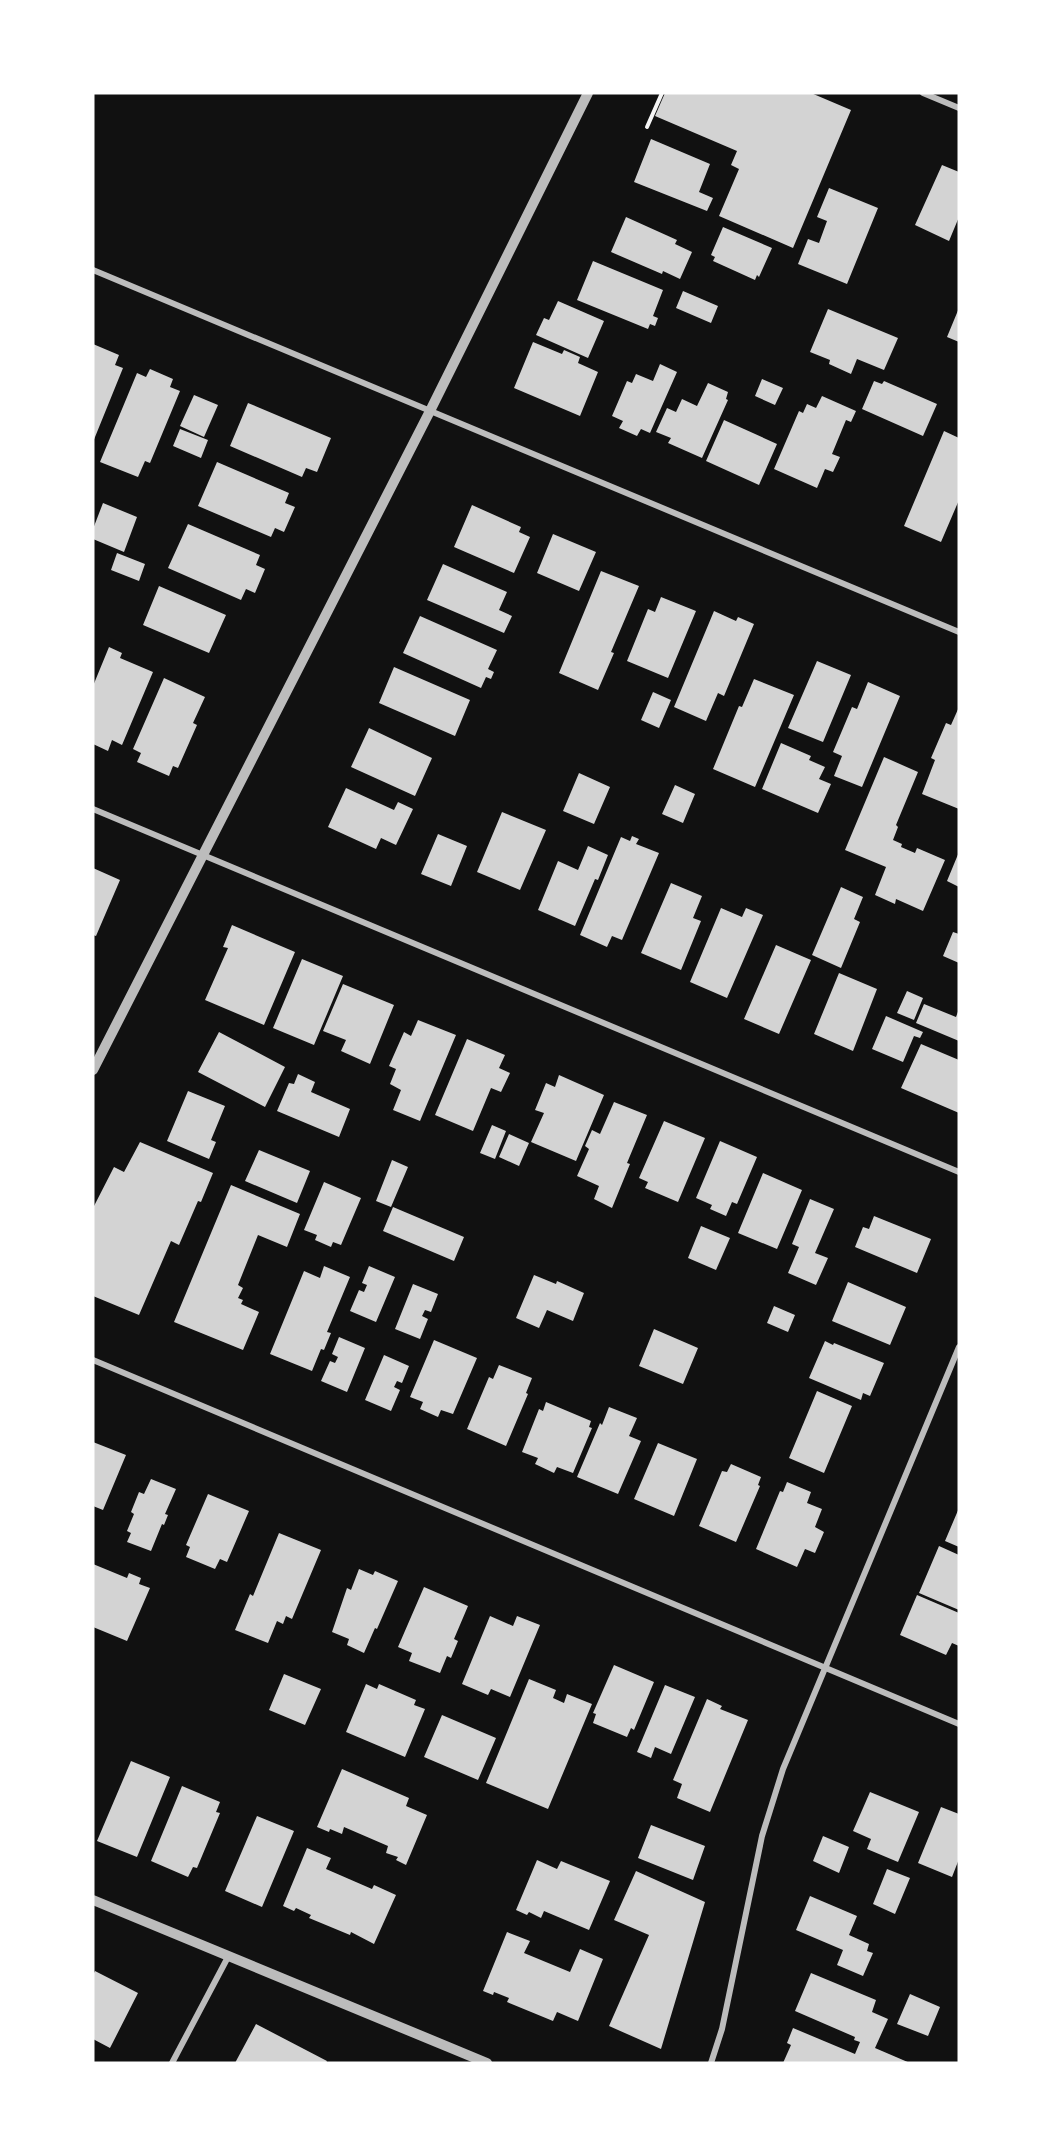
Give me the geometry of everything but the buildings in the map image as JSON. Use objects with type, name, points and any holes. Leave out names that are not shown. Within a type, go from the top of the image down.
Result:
[{"type":"street","points":[[93,1070],[430,411],[588,93]]},
{"type":"street","points":[[923,93],[959,108]]},
{"type":"street","points":[[93,270],[959,632]]},
{"type":"street","points":[[93,809],[959,1172]]},
{"type":"street","points":[[711,2063],[722,2029],[762,1836],[783,1769],[959,1347]]},
{"type":"street","points":[[93,1360],[959,1724]]},
{"type":"street","points":[[93,1900],[487,2063]]},
{"type":"street","points":[[172,2063],[228,1957]]},
{"type":"path","points":[[647,127],[662,93]]}]
